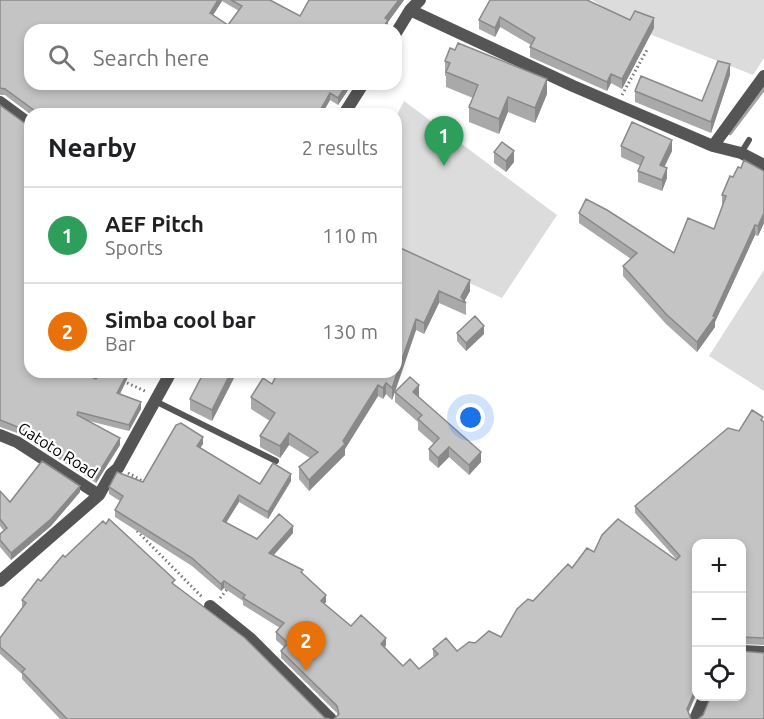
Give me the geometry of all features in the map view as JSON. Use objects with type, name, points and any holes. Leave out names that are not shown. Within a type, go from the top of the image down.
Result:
[{"type":"street","points":[[402,24],[420,0]]},
{"type":"street","points":[[411,10],[712,146],[741,153],[764,165]]},
{"type":"street","points":[[712,146],[764,76]]},
{"type":"street","points":[[348,108],[359,90]]},
{"type":"street","points":[[0,102],[24,120]]},
{"type":"street","points":[[0,581],[99,495],[111,474],[118,468],[167,378]]},
{"type":"street","name":"Gatoto Road","points":[[0,435],[17,442],[99,495]]},
{"type":"street","points":[[210,606],[251,639],[331,719]]},
{"type":"street","points":[[746,651],[764,652]]},
{"type":"street","points":[[695,719],[703,701]]},
{"type":"lane","points":[[741,153],[749,140]]},
{"type":"lane","points":[[155,399],[276,461]]},
{"type":"path","points":[[618,104],[648,48]]},
{"type":"path","points":[[118,378],[155,399]]},
{"type":"path","points":[[118,468],[147,484]]},
{"type":"path","points":[[130,525],[210,606],[224,595],[230,585]]},
{"type":"shaded area","points":[[592,0],[764,0],[764,58],[753,75],[642,31]]},
{"type":"shaded area","points":[[404,101],[557,215],[502,298],[402,252],[400,108]]},
{"type":"shaded area","points":[[764,270],[764,391],[709,356]]},
{"type":"building","points":[[0,0],[218,0],[210,13],[226,24],[24,24],[24,90],[343,90],[338,98],[330,93],[321,108],[31,108],[5,89],[0,88]]},
{"type":"building","points":[[231,0],[270,0],[300,16],[309,0],[399,0],[385,18],[388,20],[386,24],[229,24],[242,6]]},
{"type":"building","points":[[490,0],[587,0],[630,20],[635,11],[654,18],[622,79],[611,74],[607,82],[530,47],[535,38],[500,17],[495,28],[479,20]]},
{"type":"building","points":[[458,43],[547,79],[535,108],[508,97],[499,119],[469,107],[478,85],[446,72],[450,63],[445,61],[450,48],[455,50]]},
{"type":"building","points":[[718,61],[730,64],[711,122],[635,91],[641,76],[702,101]]},
{"type":"building","points":[[0,105],[24,123],[24,378],[125,378],[117,393],[141,402],[129,425],[78,412],[77,415],[120,438],[96,477],[20,428],[0,420]]},
{"type":"building","points":[[632,122],[672,140],[660,165],[667,168],[662,180],[638,171],[644,157],[621,146]]},
{"type":"building","points":[[502,142],[514,151],[506,161],[494,152]]},
{"type":"building","points":[[744,160],[764,171],[764,213],[758,226],[755,225],[713,316],[715,317],[697,342],[666,314],[623,266],[637,253],[579,213],[586,199],[674,253],[688,218],[714,229],[726,196],[722,195],[730,176],[733,177],[738,167],[741,168]]},
{"type":"building","points":[[402,249],[470,280],[461,297],[466,303],[439,291],[424,323],[416,319],[402,359]]},
{"type":"building","points":[[475,316],[484,326],[466,343],[457,333]]},
{"type":"building","points":[[410,377],[419,385],[413,392],[481,452],[469,465],[449,447],[438,458],[429,449],[439,438],[418,419],[422,415],[395,392]]},
{"type":"building","points":[[201,378],[228,378],[212,410],[190,399]]},
{"type":"building","points":[[263,378],[272,384],[275,378],[395,378],[392,388],[386,383],[383,388],[378,385],[343,441],[345,444],[309,480],[299,467],[318,452],[289,433],[280,446],[260,436],[275,413],[251,397]]},
{"type":"building","points":[[752,410],[763,417],[761,420],[764,422],[764,638],[746,637],[746,539],[692,539],[692,697],[687,709],[691,719],[334,719],[339,714],[337,706],[281,651],[288,643],[276,632],[284,623],[243,598],[245,595],[224,581],[221,584],[192,558],[115,510],[123,496],[109,487],[117,472],[143,482],[176,425],[181,423],[203,437],[197,446],[260,484],[273,463],[291,474],[268,512],[239,495],[223,521],[257,539],[279,514],[293,526],[269,553],[303,570],[301,572],[326,595],[321,601],[351,626],[361,615],[386,638],[381,644],[403,666],[410,659],[419,669],[438,654],[433,649],[446,638],[457,651],[469,642],[475,643],[489,631],[501,637],[517,609],[528,599],[533,601],[568,564],[572,568],[587,548],[594,552],[602,535],[618,519],[676,560],[680,556],[635,506],[728,428],[739,431]]},
{"type":"building","points":[[42,461],[80,486],[51,519],[11,553],[0,540],[0,534],[7,528],[0,519],[0,491],[10,502]]},
{"type":"building","points":[[109,519],[175,580],[172,583],[245,638],[325,718],[330,719],[67,719],[22,672],[25,669],[0,647],[0,638],[26,603],[22,600],[38,579],[41,581],[63,555],[65,557],[103,521],[106,524]]},
{"type":"building","points":[[746,651],[764,653],[764,719],[698,719],[703,715],[709,701],[746,701]]},
{"type":"waterway","points":[[730,133],[764,88]]},
{"type":"place","name":"AEF Pitch","points":[[444,166]]},
{"type":"place","name":"Simba cool bar","points":[[306,671]]}]
